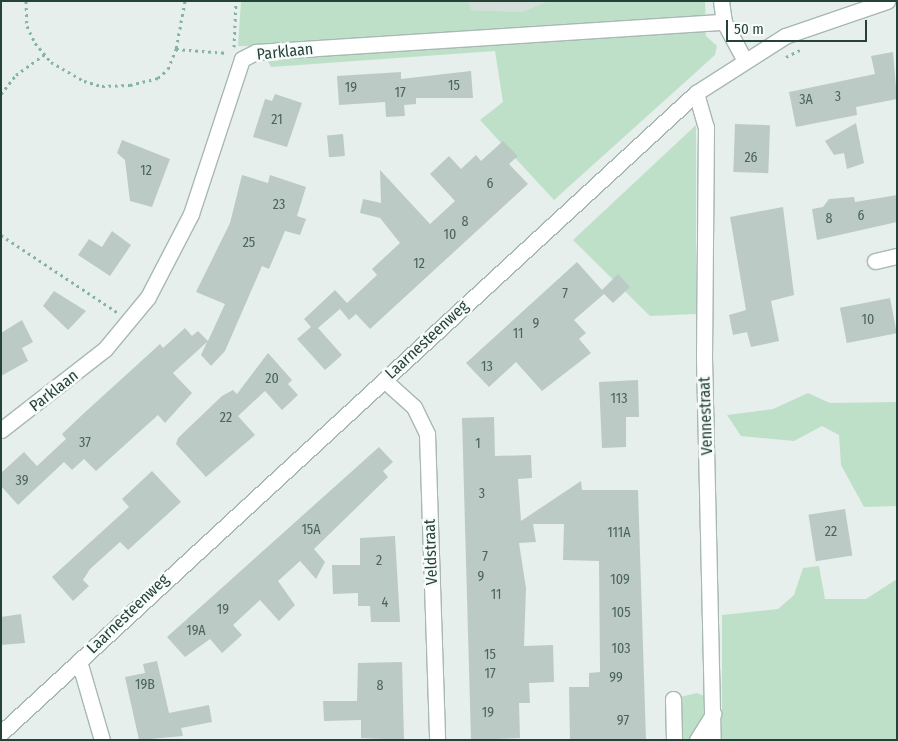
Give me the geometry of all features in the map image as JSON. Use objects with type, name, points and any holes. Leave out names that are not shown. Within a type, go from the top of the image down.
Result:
[{"type":"street","points":[[721,1],[724,22],[744,60]]},
{"type":"street","name":"Laarnesteenweg","points":[[1,733],[696,94],[744,60],[827,19],[887,1]]},
{"type":"street","name":"Parklaan","points":[[1,430],[61,387],[130,320],[164,271],[191,214],[242,59],[256,52],[724,22]]},
{"type":"street","name":"Vennestraat","points":[[696,94],[706,127],[704,349],[713,740]]},
{"type":"street","points":[[875,261],[897,256]]},
{"type":"street","name":"Veldstraat","points":[[384,380],[414,407],[427,434],[437,740]]},
{"type":"street","points":[[79,661],[102,740]]},
{"type":"street","points":[[673,699],[674,740]]},
{"type":"street","points":[[697,740],[713,714]]},
{"type":"path","points":[[26,1],[27,26],[45,54],[62,70],[102,86],[158,78],[176,49],[184,1]]},
{"type":"path","points":[[236,1],[231,43],[242,59]]},
{"type":"path","points":[[176,49],[234,54],[242,59]]},
{"type":"path","points":[[1,94],[16,75],[45,54]]},
{"type":"path","points":[[1,235],[130,320]]},
{"type":"shaded area","points":[[469,1],[548,1],[522,12],[470,10]]},
{"type":"green space","points":[[241,1],[469,1],[471,10],[522,12],[548,1],[705,1],[706,36],[717,46],[715,55],[554,200],[480,120],[503,102],[495,51],[271,67],[259,46],[238,46]]},
{"type":"green space","points":[[696,125],[696,314],[650,316],[573,240]]},
{"type":"green space","points":[[808,393],[830,403],[897,402],[897,506],[864,507],[841,465],[839,435],[822,426],[794,441],[741,436],[727,415],[773,409]]},
{"type":"green space","points":[[819,566],[825,599],[866,599],[897,579],[897,740],[722,740],[722,615],[778,609],[794,595],[803,568]]},
{"type":"green space","points":[[697,693],[707,697],[705,716],[691,740],[681,740],[680,697]]},
{"type":"building","points":[[893,52],[897,99],[856,107],[857,115],[796,127],[789,92],[875,74],[871,56]]},
{"type":"building","points":[[471,71],[473,98],[416,98],[416,104],[404,105],[405,116],[386,117],[385,102],[339,105],[337,76],[401,72],[401,79]]},
{"type":"building","points":[[275,94],[302,103],[287,147],[253,137],[265,99],[272,101]]},
{"type":"building","points":[[856,123],[864,163],[847,169],[844,153],[834,155],[825,141]]},
{"type":"building","points":[[735,124],[770,125],[768,173],[733,172]]},
{"type":"building","points":[[343,134],[345,156],[329,157],[327,135]]},
{"type":"building","points":[[122,140],[170,159],[152,207],[130,201],[125,160],[117,153]]},
{"type":"building","points":[[503,141],[518,156],[509,164],[528,184],[370,329],[356,314],[349,320],[340,309],[318,328],[342,355],[325,370],[297,339],[311,327],[304,319],[335,290],[347,303],[377,275],[372,269],[400,243],[380,218],[360,213],[363,199],[381,203],[380,170],[430,224],[455,201],[430,174],[449,156],[461,169],[476,155],[481,161]]},
{"type":"building","points":[[242,175],[268,183],[270,175],[306,187],[297,216],[306,219],[300,235],[285,231],[269,269],[262,266],[225,351],[211,366],[201,355],[207,342],[173,373],[192,393],[165,423],[158,415],[96,471],[84,459],[72,470],[64,462],[18,505],[1,486],[1,473],[24,452],[37,466],[66,439],[62,434],[82,415],[160,344],[163,348],[185,328],[192,336],[198,331],[208,341],[225,304],[196,292],[230,223]]},
{"type":"building","points":[[897,195],[897,222],[817,240],[812,209],[823,207],[829,199],[854,197],[855,202]]},
{"type":"building","points":[[783,207],[794,295],[771,301],[779,341],[751,347],[747,332],[733,335],[729,315],[746,310],[730,217]]},
{"type":"building","points":[[112,231],[131,245],[110,276],[78,255],[89,239],[102,247]]},
{"type":"building","points":[[577,262],[602,290],[618,274],[630,287],[613,303],[604,294],[574,320],[586,333],[579,339],[591,353],[542,391],[516,362],[489,387],[466,363]]},
{"type":"building","points":[[54,291],[86,311],[68,330],[43,306]]},
{"type":"building","points":[[890,298],[897,333],[847,343],[840,308]]},
{"type":"building","points":[[22,320],[33,342],[22,348],[28,361],[1,376],[1,333]]},
{"type":"building","points":[[268,353],[292,380],[288,384],[298,395],[282,410],[265,391],[238,416],[255,435],[206,477],[176,444],[178,438],[222,396],[233,390],[237,394]]},
{"type":"building","points":[[638,380],[639,417],[626,417],[626,447],[602,448],[599,382]]},
{"type":"building","points":[[494,417],[495,456],[531,455],[532,478],[518,479],[521,521],[581,481],[582,490],[638,490],[646,740],[570,740],[569,687],[589,687],[589,673],[600,672],[599,561],[563,560],[564,524],[533,524],[536,542],[519,543],[526,588],[524,646],[553,645],[554,682],[529,683],[530,703],[519,703],[520,738],[471,740],[462,418]]},
{"type":"building","points":[[379,447],[393,462],[383,471],[388,477],[314,549],[325,562],[316,579],[300,561],[278,581],[295,605],[279,621],[260,600],[233,625],[242,635],[222,653],[210,639],[185,657],[167,637]]},
{"type":"building","points":[[152,471],[181,502],[128,550],[120,542],[90,569],[83,580],[89,586],[73,601],[52,577],[129,507],[122,499]]},
{"type":"building","points":[[845,509],[852,555],[816,561],[808,515]]},
{"type":"building","points":[[395,536],[400,622],[371,622],[370,606],[358,606],[358,593],[333,594],[332,565],[360,565],[360,538]]},
{"type":"building","points":[[21,614],[25,643],[1,645],[1,617]]},
{"type":"building","points":[[157,661],[169,713],[209,705],[212,722],[181,728],[183,736],[139,740],[125,677],[145,673],[143,664]]},
{"type":"building","points":[[402,662],[404,740],[361,738],[361,720],[324,721],[323,701],[357,701],[358,663]]}]
